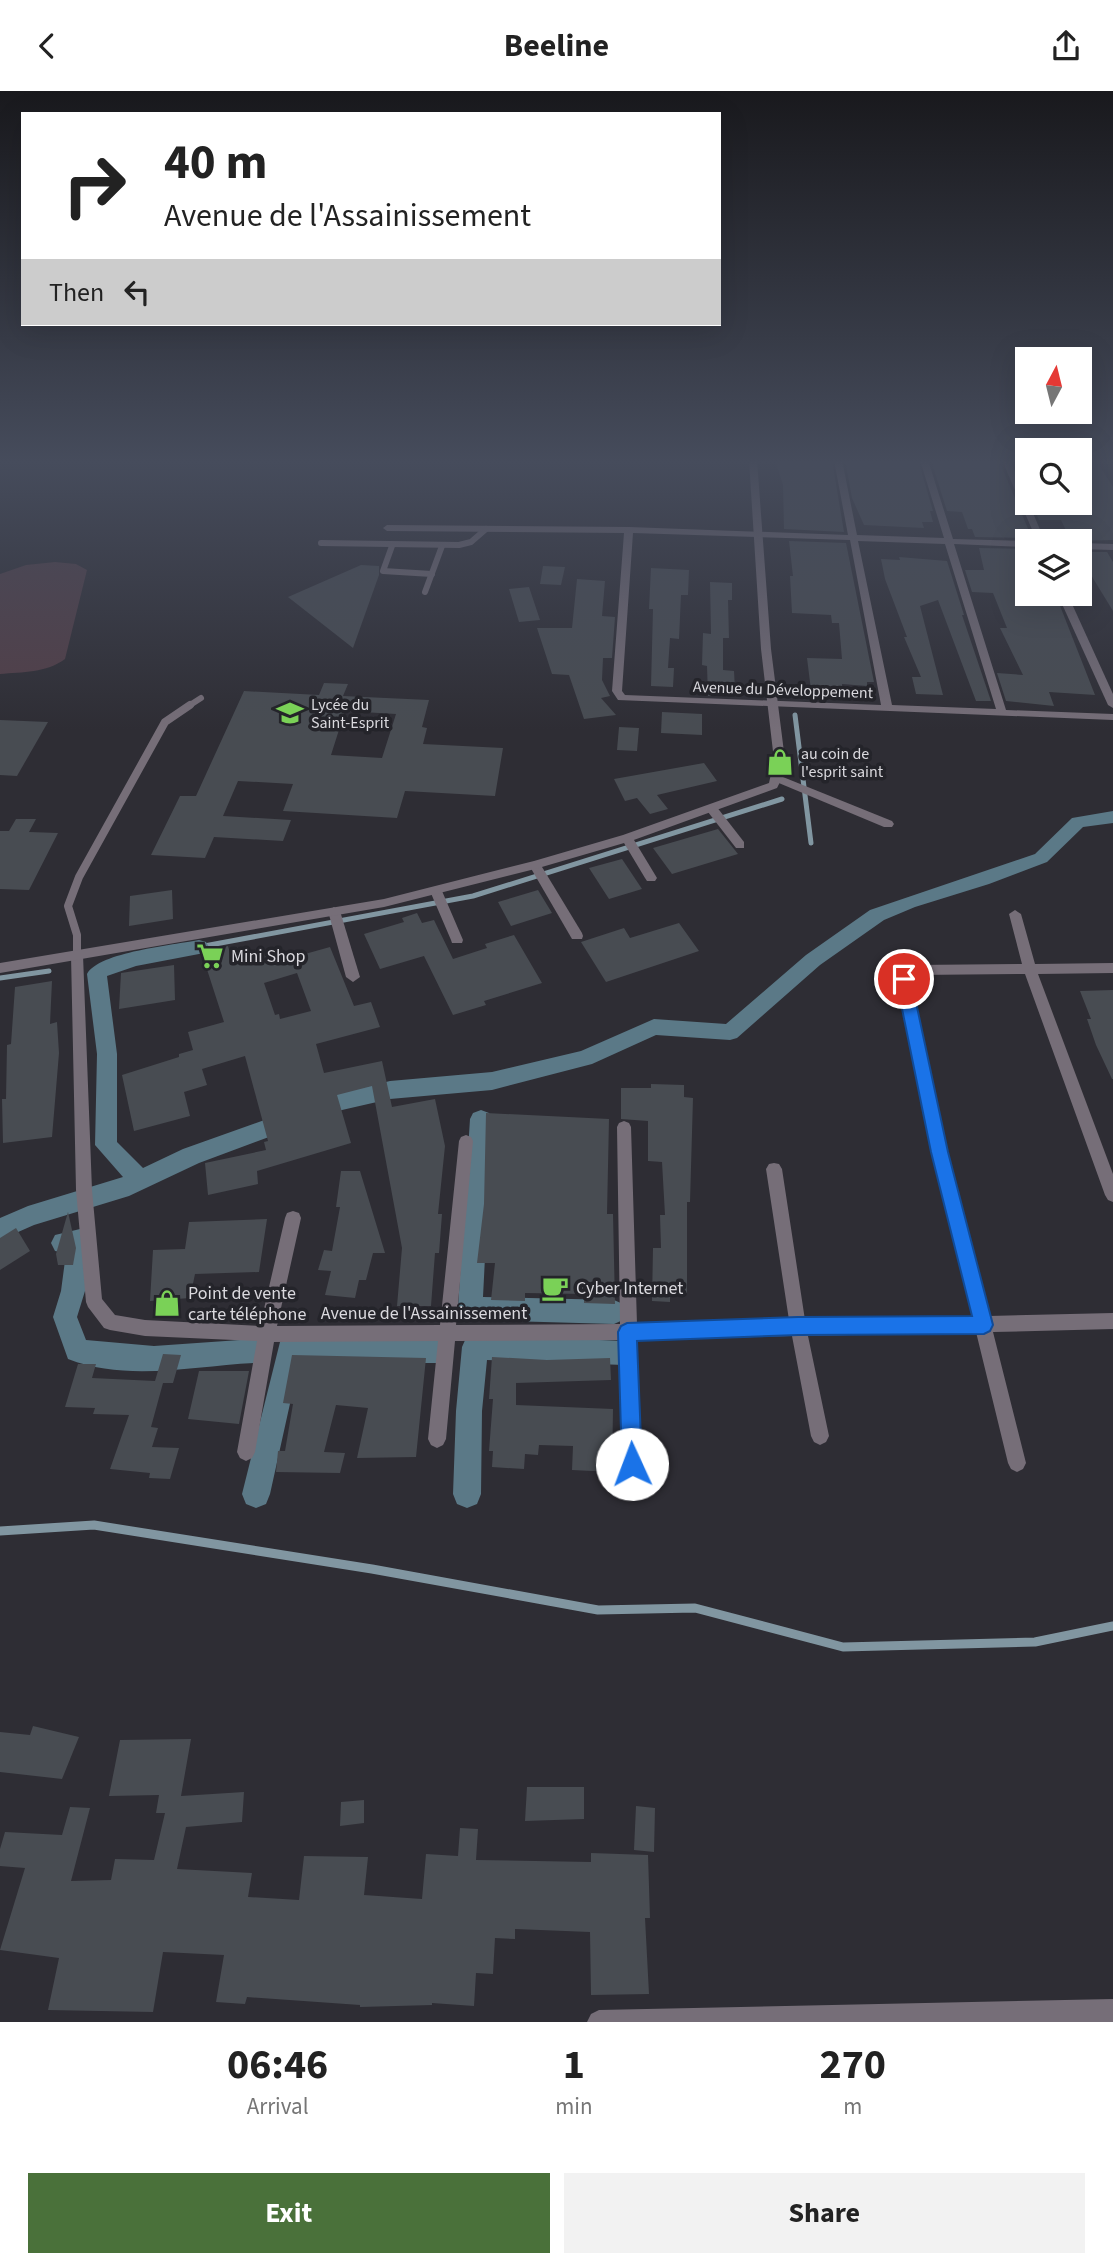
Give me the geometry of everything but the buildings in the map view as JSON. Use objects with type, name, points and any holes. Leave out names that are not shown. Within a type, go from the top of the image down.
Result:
[{"type":"street","name":"Avenue du Développement","points":[[628,550],[618,695],[629,700],[1113,717]]},
{"type":"street","points":[[0,968],[436,891],[627,838],[763,790],[778,779],[779,767],[771,703],[761,550]]},
{"type":"street","points":[[855,550],[887,708]]},
{"type":"street","points":[[953,550],[1002,713]]},
{"type":"street","points":[[1068,606],[1113,705]]},
{"type":"street","points":[[778,779],[888,824]]},
{"type":"street","points":[[712,809],[740,845]]},
{"type":"street","points":[[627,838],[651,877]]},
{"type":"street","points":[[535,865],[577,936]]},
{"type":"street","points":[[436,891],[457,940]]},
{"type":"street","points":[[334,911],[353,977]]},
{"type":"street","points":[[1015,914],[1030,969],[1113,1195]]},
{"type":"street","name":"Avenue de l'Assainissement","points":[[77,955],[85,1190],[94,1302],[110,1322],[145,1328],[267,1334],[627,1332],[798,1326],[1113,1321]]},
{"type":"street","points":[[1017,1462],[940,1152],[904,979],[906,974],[914,970],[1113,968]]},
{"type":"street","points":[[624,1127],[632,1464]]},
{"type":"street","points":[[437,1439],[466,1141]]},
{"type":"street","points":[[774,1169],[798,1326],[820,1436]]},
{"type":"street","points":[[246,1452],[267,1334],[293,1218]]},
{"type":"street","points":[[599,2022],[1113,2011]]},
{"type":"lane","points":[[391,550],[383,571],[432,574]]},
{"type":"lane","points":[[425,592],[441,550]]},
{"type":"lane","points":[[77,955],[77,935],[68,906],[79,877],[165,722],[201,698]]},
{"type":"shaded area","points":[[55,562],[76,564],[87,570],[65,659],[42,669],[0,674],[0,574],[26,565]]},
{"type":"waterway","points":[[795,715],[811,843]]},
{"type":"waterway","points":[[199,947],[473,896],[782,799]]},
{"type":"waterway","points":[[140,1180],[191,1156],[340,1102],[390,1090],[492,1081],[585,1058],[654,1027],[730,1032],[813,960],[877,915],[908,902],[983,880],[1041,858],[1078,822],[1113,817]]},
{"type":"waterway","points":[[140,1180],[106,1145],[107,1054],[97,974],[101,970],[135,959],[199,947]]},
{"type":"waterway","points":[[0,978],[49,971]]},
{"type":"waterway","points":[[481,1119],[470,1308],[614,1312]]},
{"type":"waterway","points":[[0,1230],[28,1216],[121,1189],[140,1180]]},
{"type":"waterway","points":[[63,1243],[80,1240],[73,1291],[65,1317],[77,1350],[143,1358],[254,1351]]},
{"type":"waterway","points":[[467,1494],[469,1411],[475,1347],[624,1353]]},
{"type":"waterway","points":[[256,1494],[289,1351],[437,1351]]},
{"type":"waterway","points":[[0,1531],[94,1525],[372,1569],[598,1610],[695,1608],[843,1647],[1035,1642],[1113,1626]]},
{"type":"place","name":"Lycée du Saint-Esprit","points":[[290,713]]},
{"type":"place","name":"au coin de l'esprit saint","points":[[780,762]]},
{"type":"place","name":"Mini Shop","points":[[210,956]]},
{"type":"place","name":"Cyber Internet","points":[[555,1288]]},
{"type":"place","name":"Point de vente carte téléphone","points":[[167,1303]]},
{"type":"route","points":[[632,1464],[627,1332],[798,1326],[984,1325],[940,1152],[904,979]]}]
